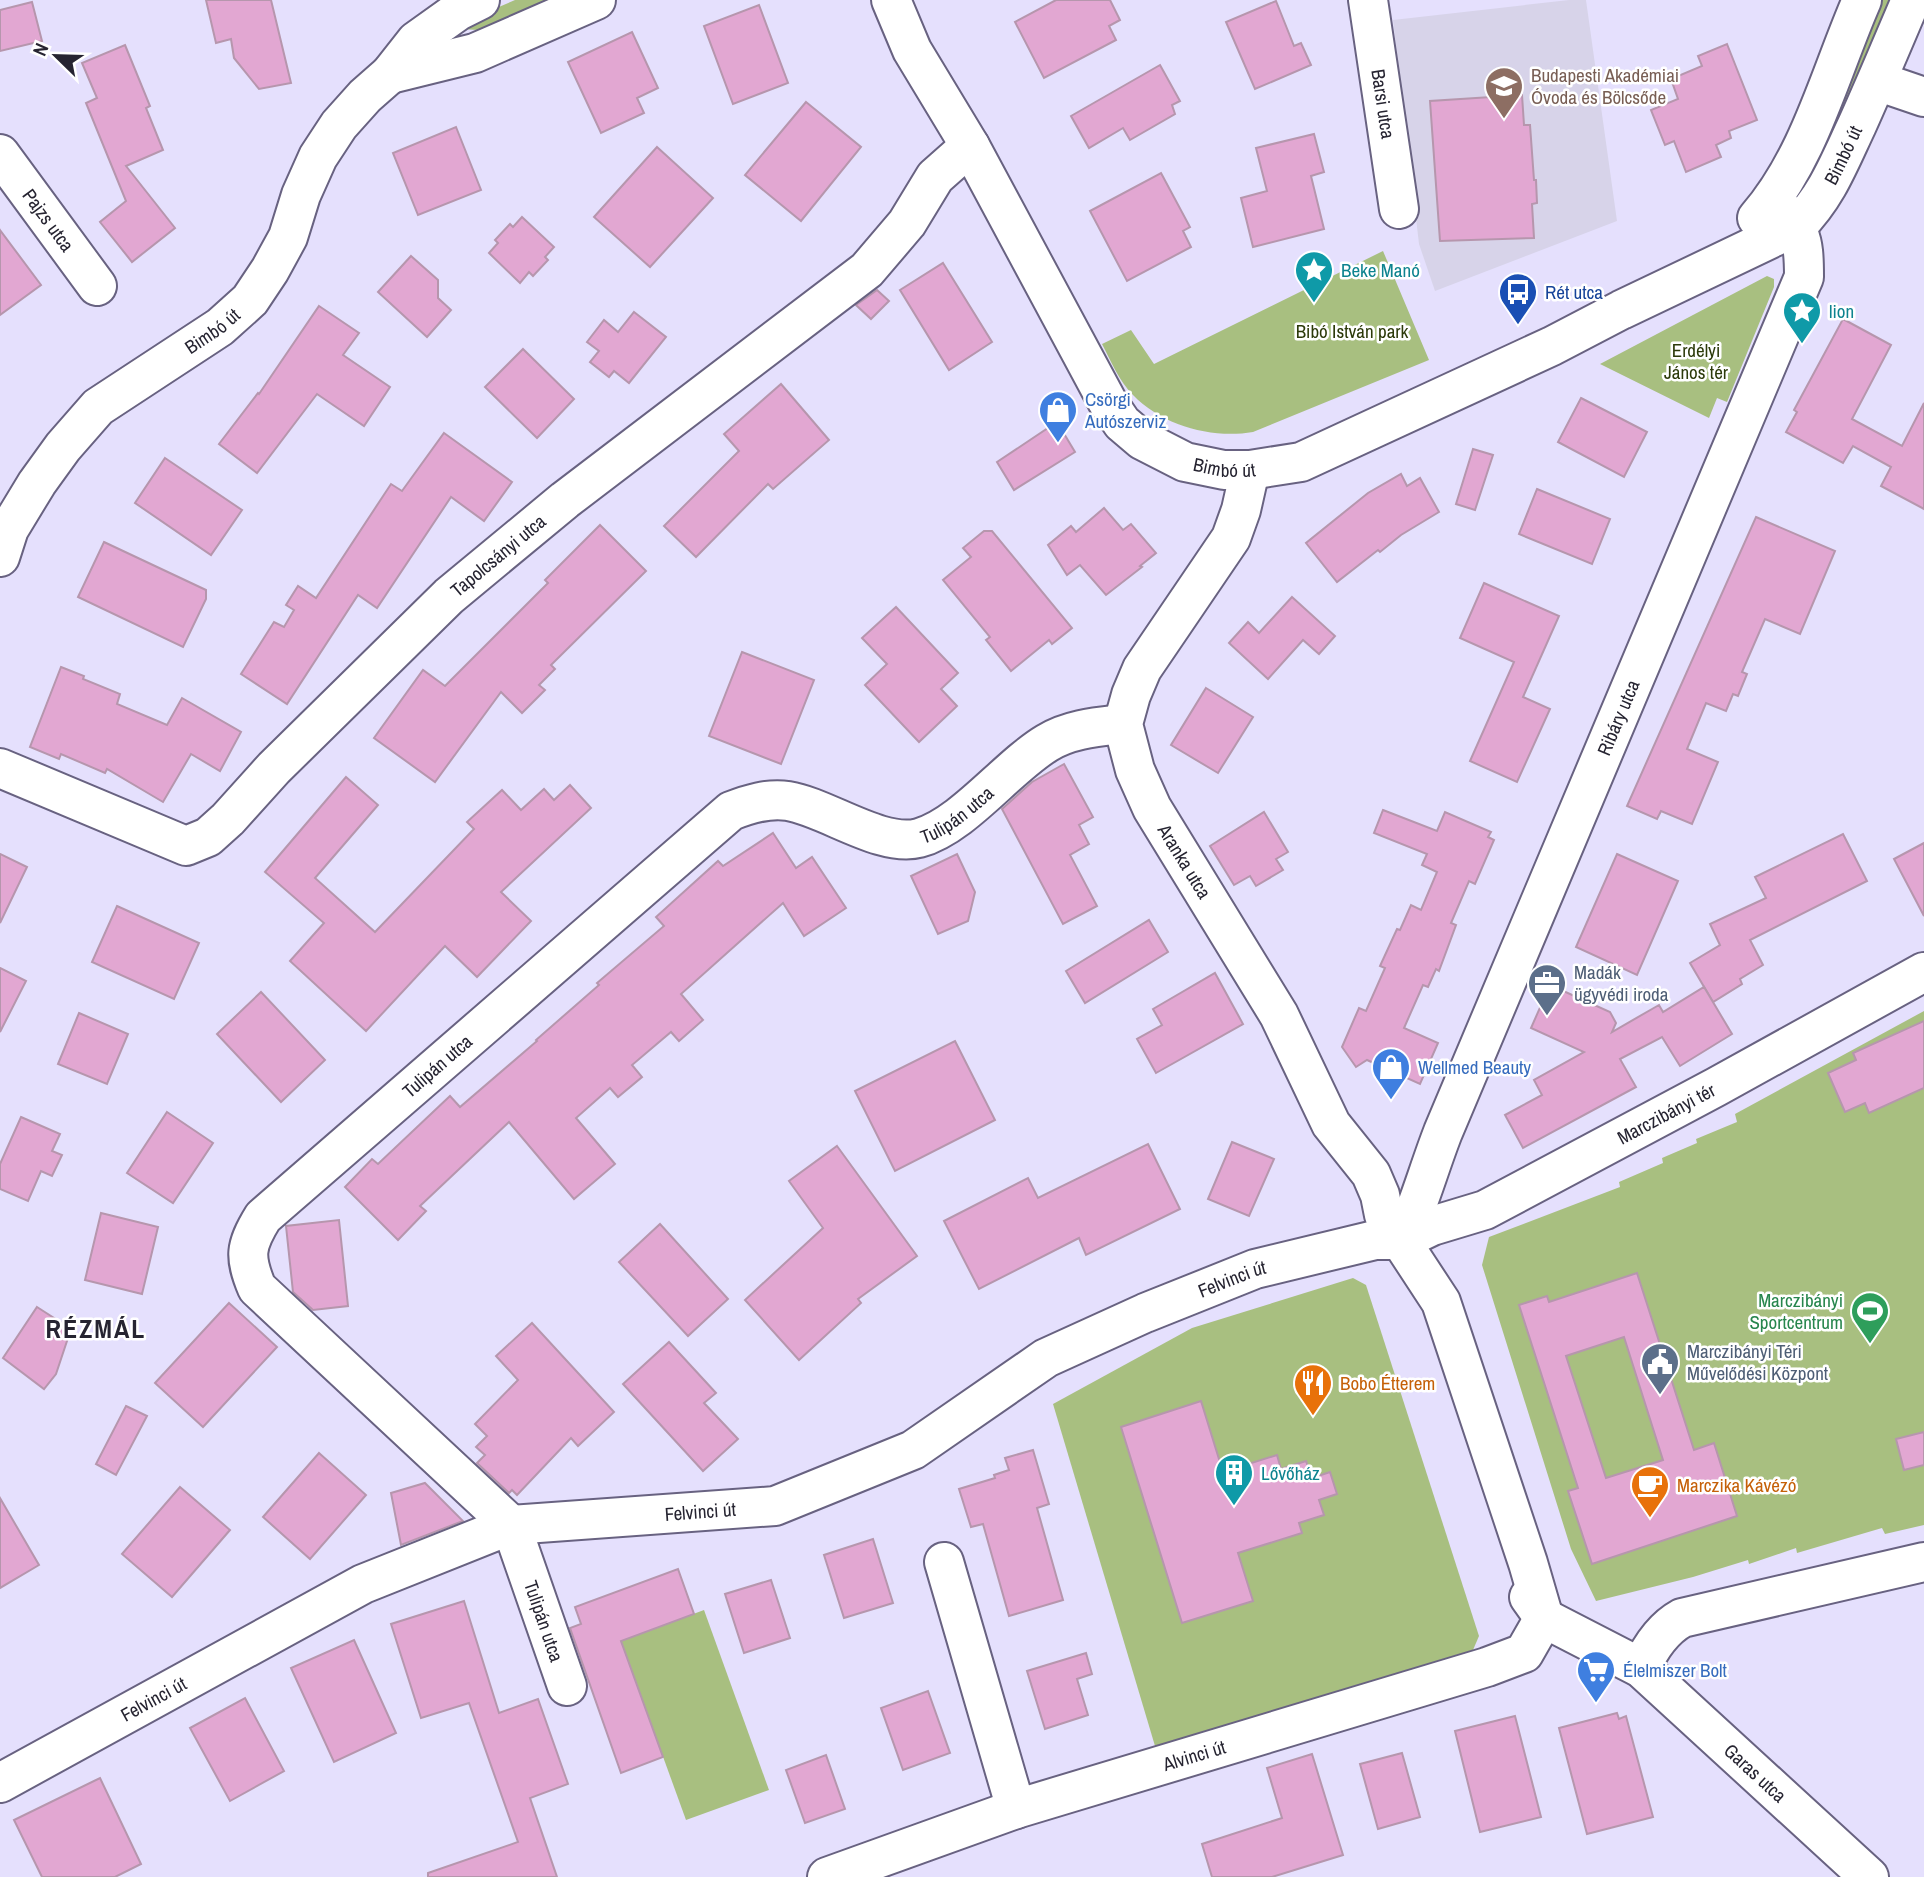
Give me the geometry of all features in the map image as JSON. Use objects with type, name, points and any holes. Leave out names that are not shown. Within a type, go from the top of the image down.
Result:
[{"type":"street","name":"Bimbó út","points":[[0,557],[9,529],[37,483],[63,447],[98,407],[220,327],[250,300],[288,237],[301,195],[318,157],[339,125],[365,96],[390,74],[416,41],[458,11],[480,0]]},
{"type":"street","name":"Bimbó út","points":[[390,74],[475,53],[596,0]]},
{"type":"street","name":"Bimbó út","points":[[870,0],[912,50]]},
{"type":"street","name":"Bimbó út","points":[[891,0],[912,50],[970,146],[1107,401],[1122,423],[1142,440],[1185,462],[1224,470],[1250,470],[1301,462],[1552,346],[1722,261],[1785,213],[1815,208],[1829,186],[1911,0]]},
{"type":"street","name":"Barsi utca","points":[[1368,0],[1399,209]]},
{"type":"street","name":"Bimbó út","points":[[1785,213],[1806,136],[1862,0]]},
{"type":"street","points":[[1877,81],[1924,97]]},
{"type":"street","name":"Tapolcsányi utca","points":[[0,768],[135,827],[186,846],[208,837],[274,768],[449,596],[565,500],[867,270],[907,223],[935,177],[970,146]]},
{"type":"street","name":"Pajzs utca","points":[[0,154],[97,286]]},
{"type":"street","name":"Ribáry utca","points":[[1403,1240],[1417,1209],[1443,1132],[1804,277],[1804,248],[1785,213]]},
{"type":"street","name":"Aranka utca","points":[[1250,470],[1231,538],[1142,668],[1130,695],[1123,724],[1135,770],[1152,808],[1279,1015],[1331,1124],[1371,1174],[1380,1195],[1384,1215],[1403,1240]]},
{"type":"street","name":"Tulipán utca","points":[[567,1686],[511,1525],[257,1288],[248,1267],[249,1239],[263,1217],[731,811],[756,802],[788,801],[896,839],[918,838],[942,829],[1046,743],[1069,733],[1123,724]]},
{"type":"street","name":"Marczibányi tér","points":[[1403,1240],[1432,1226],[1485,1210],[1924,972]]},
{"type":"street","name":"Felvinci út","points":[[0,1783],[363,1584],[511,1525],[775,1506],[913,1450],[1046,1358],[1145,1313],[1255,1269],[1375,1240],[1403,1240]]},
{"type":"street","points":[[1403,1240],[1441,1301],[1544,1618],[1641,1668],[1650,1648],[1672,1624],[1682,1618],[1924,1562]]},
{"type":"street","points":[[944,1562],[1016,1809]]},
{"type":"street","name":"Alvinci út","points":[[827,1877],[867,1870],[1016,1809],[1487,1667],[1524,1653],[1544,1618]]},
{"type":"street","name":"Garas utca","points":[[1641,1668],[1869,1877]]},
{"type":"shaded area","name":"Budapesti Akadémiai Óvoda és Bölcsőde","points":[[1586,0],[1617,221],[1435,291],[1419,244],[1393,20]]},
{"type":"green space","points":[[515,0],[554,0],[478,30],[460,29],[473,18]]},
{"type":"green space","points":[[1879,0],[1898,0],[1844,118],[1838,115],[1834,108]]},
{"type":"green space","name":"Bibó István park","points":[[1383,251],[1429,360],[1253,432],[1205,432],[1159,415],[1145,406],[1128,389],[1102,344],[1131,330],[1154,364]]},
{"type":"green space","name":"Erdélyi János tér","points":[[1767,276],[1774,279],[1774,287],[1727,402],[1717,398],[1709,418],[1600,364]]},
{"type":"green space","points":[[1924,1011],[1924,1525],[1885,1534],[1882,1528],[1797,1553],[1796,1548],[1749,1564],[1748,1560],[1596,1601],[1571,1549],[1482,1265],[1489,1237],[1620,1187],[1619,1182],[1663,1163],[1662,1158],[1697,1143],[1696,1139],[1737,1122],[1735,1114]]},
{"type":"green space","points":[[1353,1278],[1366,1285],[1479,1636],[1473,1650],[1155,1746],[1053,1404],[1192,1328]]},
{"type":"green space","points":[[704,1610],[769,1790],[686,1820],[621,1641]]},
{"type":"building","points":[[206,0],[271,0],[291,83],[259,89],[234,58],[231,39],[216,43]]},
{"type":"building","points":[[1056,0],[1110,0],[1120,20],[1109,26],[1116,40],[1044,78],[1015,22]]},
{"type":"building","points":[[1276,1],[1294,46],[1301,43],[1311,65],[1255,89],[1226,22]]},
{"type":"building","points":[[32,2],[42,41],[0,51],[0,10]]},
{"type":"building","points":[[759,5],[788,83],[733,104],[704,26]]},
{"type":"building","points":[[632,32],[658,88],[637,98],[644,113],[601,133],[568,62]]},
{"type":"building","points":[[1727,44],[1757,120],[1729,131],[1731,138],[1716,145],[1721,157],[1686,172],[1674,141],[1665,145],[1651,110],[1678,99],[1671,79],[1702,66],[1698,56]]},
{"type":"building","points":[[125,45],[150,106],[146,108],[163,150],[126,166],[175,228],[132,262],[100,222],[126,201],[86,103],[97,98],[82,63]]},
{"type":"building","points":[[1160,65],[1180,101],[1172,105],[1175,114],[1130,140],[1123,128],[1089,148],[1071,116]]},
{"type":"building","points":[[1522,95],[1524,125],[1530,125],[1536,180],[1537,203],[1532,204],[1534,238],[1440,241],[1430,101]]},
{"type":"building","points":[[806,102],[861,147],[801,221],[745,175]]},
{"type":"building","points":[[456,127],[481,190],[418,215],[393,153]]},
{"type":"building","points":[[1314,134],[1324,172],[1311,176],[1324,229],[1253,247],[1241,198],[1267,191],[1256,148]]},
{"type":"building","points":[[657,147],[713,198],[650,267],[594,217]]},
{"type":"building","points":[[1161,173],[1190,227],[1183,231],[1191,247],[1127,281],[1090,211]]},
{"type":"building","points":[[522,217],[554,247],[545,257],[548,260],[533,276],[529,272],[520,283],[489,253],[498,243],[495,240],[510,224],[513,227]]},
{"type":"building","points":[[0,230],[41,285],[0,315]]},
{"type":"building","points":[[411,256],[438,280],[438,298],[451,310],[427,337],[378,292]]},
{"type":"building","points":[[943,263],[992,342],[949,370],[900,290]]},
{"type":"building","points":[[877,290],[889,301],[871,319],[856,305]]},
{"type":"building","points":[[319,306],[359,333],[343,355],[390,387],[364,426],[317,394],[257,473],[219,444],[259,394]]},
{"type":"building","points":[[634,312],[666,337],[629,383],[614,371],[609,377],[590,362],[599,351],[587,342],[604,320],[618,332]]},
{"type":"building","points":[[1843,319],[1891,345],[1852,419],[1902,446],[1924,403],[1924,509],[1881,486],[1891,467],[1853,446],[1843,463],[1786,432],[1797,412],[1794,410]]},
{"type":"building","points":[[523,349],[574,399],[537,438],[485,387]]},
{"type":"building","points":[[781,384],[829,440],[773,489],[768,484],[696,557],[664,526],[739,451],[724,434]]},
{"type":"building","points":[[1581,398],[1647,432],[1624,477],[1558,442]]},
{"type":"building","points":[[1057,422],[1075,452],[1014,490],[997,462]]},
{"type":"building","points":[[444,433],[512,482],[484,521],[451,497],[377,608],[358,595],[287,704],[241,674],[274,622],[284,627],[294,610],[286,605],[298,586],[316,598],[391,484],[402,491]]},
{"type":"building","points":[[1473,449],[1493,455],[1475,510],[1456,504]]},
{"type":"building","points":[[165,458],[242,510],[211,555],[135,503]]},
{"type":"building","points":[[1401,474],[1407,486],[1420,478],[1439,512],[1401,535],[1380,552],[1378,550],[1337,582],[1306,543],[1368,493]]},
{"type":"building","points":[[1537,489],[1610,519],[1592,564],[1519,534]]},
{"type":"building","points":[[1104,508],[1123,530],[1131,524],[1156,553],[1106,595],[1080,565],[1067,575],[1048,545],[1071,526],[1076,532]]},
{"type":"building","points":[[1756,517],[1835,551],[1800,634],[1765,619],[1742,672],[1747,674],[1738,696],[1733,694],[1726,711],[1706,703],[1687,749],[1718,762],[1692,824],[1661,811],[1657,819],[1627,806]]},
{"type":"building","points":[[600,525],[646,571],[551,665],[555,669],[539,685],[545,690],[522,713],[501,692],[435,782],[374,738],[423,670],[445,686],[548,583],[545,580]]},
{"type":"building","points":[[984,531],[992,531],[1072,628],[1052,644],[1049,640],[1011,671],[986,640],[990,637],[943,580],[971,557],[963,548]]},
{"type":"building","points":[[104,542],[206,590],[206,599],[183,647],[78,597]]},
{"type":"building","points":[[1484,583],[1559,616],[1523,697],[1550,709],[1517,782],[1470,761],[1514,662],[1460,638]]},
{"type":"building","points":[[1292,597],[1335,636],[1319,654],[1303,640],[1268,679],[1229,643],[1248,622],[1259,633]]},
{"type":"building","points":[[896,607],[958,673],[941,689],[957,706],[919,742],[865,685],[887,664],[862,638]]},
{"type":"building","points":[[742,652],[814,680],[781,764],[709,736]]},
{"type":"building","points":[[61,667],[120,694],[117,704],[167,725],[182,698],[241,732],[220,771],[191,754],[163,802],[107,769],[105,773],[61,754],[59,759],[30,747]]},
{"type":"building","points":[[1206,688],[1253,717],[1218,773],[1171,745]]},
{"type":"building","points":[[1064,764],[1093,817],[1079,825],[1089,844],[1070,855],[1097,906],[1063,924],[1002,809],[1032,782]]},
{"type":"building","points":[[346,777],[378,805],[315,878],[375,932],[474,829],[467,822],[502,790],[521,810],[544,789],[554,800],[570,785],[591,808],[501,892],[531,921],[477,977],[445,946],[366,1031],[290,961],[324,923],[265,872]]},
{"type":"building","points":[[1383,810],[1437,831],[1445,812],[1491,832],[1488,837],[1494,840],[1475,884],[1469,881],[1451,923],[1456,925],[1439,971],[1436,969],[1428,987],[1423,985],[1404,1028],[1438,1043],[1420,1084],[1367,1060],[1356,1067],[1342,1047],[1359,1008],[1366,1011],[1385,968],[1380,966],[1397,929],[1400,930],[1411,905],[1421,910],[1437,872],[1422,865],[1427,854],[1374,833]]},
{"type":"building","points":[[1264,812],[1288,852],[1276,859],[1283,870],[1256,886],[1250,876],[1234,885],[1210,846]]},
{"type":"building","points":[[773,833],[796,868],[812,857],[846,908],[804,936],[783,903],[681,994],[703,1020],[679,1041],[671,1032],[632,1065],[642,1077],[618,1097],[610,1088],[576,1118],[615,1164],[574,1199],[509,1122],[420,1206],[426,1211],[398,1240],[345,1187],[372,1159],[378,1164],[450,1096],[460,1107],[537,1041],[599,985],[597,983],[664,926],[656,917],[718,861],[723,866]]},
{"type":"building","points":[[1843,834],[1867,881],[1750,940],[1763,965],[1740,979],[1742,984],[1713,1002],[1690,963],[1720,945],[1710,924],[1766,898],[1755,877]]},
{"type":"building","points":[[1924,843],[1924,916],[1894,859]]},
{"type":"building","points":[[0,854],[27,867],[0,923]]},
{"type":"building","points":[[957,854],[975,892],[968,921],[938,934],[911,876]]},
{"type":"building","points":[[1617,854],[1678,881],[1637,975],[1576,947]]},
{"type":"building","points":[[117,906],[199,943],[174,999],[92,962]]},
{"type":"building","points":[[1149,920],[1168,952],[1085,1003],[1066,971]]},
{"type":"building","points":[[0,968],[26,981],[0,1032]]},
{"type":"building","points":[[1215,973],[1243,1024],[1156,1073],[1137,1039],[1162,1025],[1153,1009]]},
{"type":"building","points":[[1550,985],[1610,1012],[1616,1023],[1612,1032],[1659,1005],[1663,1012],[1704,987],[1732,1034],[1680,1066],[1662,1037],[1620,1059],[1636,1087],[1523,1148],[1505,1115],[1542,1095],[1534,1080],[1584,1052],[1531,1028]]},
{"type":"building","points":[[261,992],[325,1060],[281,1102],[217,1034]]},
{"type":"building","points":[[79,1013],[128,1034],[107,1084],[58,1064]]},
{"type":"building","points":[[1924,1021],[1924,1088],[1869,1113],[1865,1103],[1845,1112],[1828,1073],[1856,1060],[1853,1053]]},
{"type":"building","points":[[955,1041],[995,1120],[895,1171],[855,1091]]},
{"type":"building","points":[[167,1112],[213,1143],[173,1203],[127,1173]]},
{"type":"building","points":[[21,1117],[60,1134],[52,1151],[62,1155],[52,1176],[41,1171],[28,1201],[0,1189],[0,1164]]},
{"type":"building","points":[[1232,1142],[1274,1159],[1249,1216],[1208,1199]]},
{"type":"building","points":[[1148,1144],[1180,1209],[1086,1255],[1079,1238],[979,1289],[944,1221],[1028,1178],[1038,1198]]},
{"type":"building","points":[[837,1146],[917,1256],[858,1299],[861,1303],[799,1360],[745,1300],[823,1228],[789,1181]]},
{"type":"building","points":[[101,1213],[158,1227],[142,1294],[85,1280]]},
{"type":"building","points":[[339,1220],[348,1306],[313,1310],[293,1292],[286,1226]]},
{"type":"building","points":[[660,1224],[728,1299],[688,1336],[619,1262]]},
{"type":"building","name":"Marczibányi Téri Művelődési Központ","points":[[1637,1273],[1694,1450],[1714,1443],[1737,1516],[1592,1564],[1568,1491],[1578,1488],[1519,1305],[1547,1296],[1549,1302]],"holes":[[[1624,1337],[1663,1460],[1606,1478],[1566,1356]]]},
{"type":"building","points":[[229,1303],[277,1347],[203,1427],[155,1383]]},
{"type":"building","points":[[37,1307],[71,1329],[56,1374],[44,1389],[3,1358]]},
{"type":"building","points":[[532,1323],[614,1412],[578,1446],[571,1438],[517,1495],[512,1490],[509,1493],[477,1463],[485,1455],[476,1447],[487,1436],[475,1424],[518,1380],[496,1356]]},
{"type":"building","points":[[669,1342],[716,1393],[704,1403],[738,1439],[703,1471],[623,1384]]},
{"type":"building","name":"Lővőház","points":[[1201,1401],[1223,1472],[1277,1455],[1281,1469],[1306,1461],[1312,1478],[1330,1472],[1337,1494],[1319,1500],[1324,1515],[1299,1523],[1302,1533],[1238,1553],[1253,1601],[1182,1623],[1121,1427]]},
{"type":"building","points":[[126,1406],[147,1416],[116,1475],[96,1464]]},
{"type":"building","points":[[1924,1432],[1924,1465],[1904,1470],[1896,1439]]},
{"type":"building","points":[[1033,1450],[1049,1504],[1037,1508],[1063,1600],[1009,1616],[983,1524],[971,1527],[959,1489],[995,1478],[994,1475],[1009,1470],[1005,1458]]},
{"type":"building","points":[[319,1453],[366,1495],[310,1559],[263,1517]]},
{"type":"building","points":[[425,1483],[463,1521],[401,1545],[391,1493]]},
{"type":"building","points":[[180,1487],[230,1530],[172,1597],[122,1554]]},
{"type":"building","points":[[0,1498],[39,1565],[0,1588]]},
{"type":"building","points":[[873,1539],[893,1603],[844,1618],[824,1555]]},
{"type":"building","points":[[678,1569],[694,1614],[621,1641],[663,1757],[621,1773],[570,1628],[581,1624],[575,1607]]},
{"type":"building","points":[[771,1580],[790,1638],[744,1653],[725,1594]]},
{"type":"building","points":[[464,1601],[499,1713],[538,1699],[568,1784],[530,1798],[557,1877],[428,1877],[428,1873],[518,1842],[469,1703],[421,1718],[391,1624]]},
{"type":"building","points":[[354,1640],[396,1733],[334,1762],[291,1668]]},
{"type":"building","points":[[1086,1653],[1092,1674],[1077,1679],[1088,1715],[1045,1729],[1027,1671]]},
{"type":"building","points":[[928,1691],[950,1753],[903,1770],[881,1708]]},
{"type":"building","points":[[245,1698],[284,1771],[230,1801],[190,1728]]},
{"type":"building","points":[[1617,1713],[1619,1719],[1626,1716],[1653,1817],[1587,1834],[1559,1728]]},
{"type":"building","points":[[1515,1716],[1541,1817],[1480,1832],[1455,1731]]},
{"type":"building","points":[[1402,1753],[1420,1817],[1378,1829],[1360,1764]]},
{"type":"building","points":[[1312,1754],[1343,1855],[1272,1877],[1212,1877],[1202,1844],[1282,1818],[1267,1768]]},
{"type":"building","points":[[826,1755],[845,1809],[805,1823],[786,1770]]},
{"type":"building","points":[[100,1778],[141,1864],[115,1877],[42,1877],[14,1820]]},
{"type":"place","name":"Budapesti Akadémiai Óvoda és Bölcsőde","points":[[1504,120]]},
{"type":"place","name":"Beke Manó","points":[[1314,304]]},
{"type":"place","name":"Rét utca","points":[[1518,326]]},
{"type":"place","name":"lion","points":[[1802,345]]},
{"type":"place","name":"Csörgi Autószerviz","points":[[1058,444]]},
{"type":"place","name":"Madák ügyvédi iroda","points":[[1547,1017]]},
{"type":"place","name":"Wellmed Beauty","points":[[1391,1101]]},
{"type":"place","name":"Marczibányi Sportcentrum","points":[[1870,1345]]},
{"type":"place","name":"Marczibányi Téri Művelődési Központ","points":[[1660,1396]]},
{"type":"place","name":"Bobo Étterem","points":[[1313,1417]]},
{"type":"place","name":"Lővőház","points":[[1234,1507]]},
{"type":"place","name":"Marczika Kávézó","points":[[1650,1519]]},
{"type":"place","name":"Élelmiszer Bolt","points":[[1596,1704]]},
{"type":"district","name":"RÉZMÁL","points":[[96,1328]]}]
